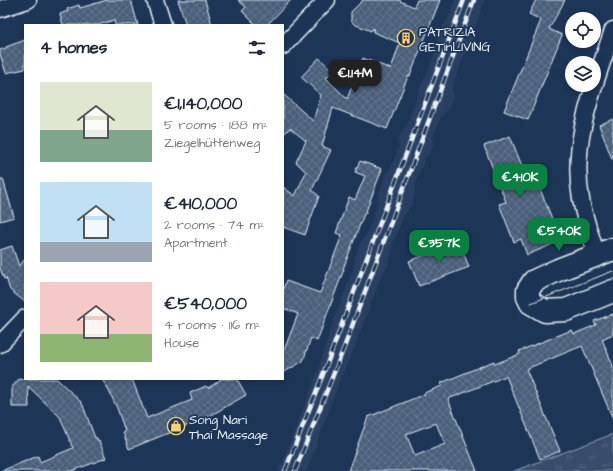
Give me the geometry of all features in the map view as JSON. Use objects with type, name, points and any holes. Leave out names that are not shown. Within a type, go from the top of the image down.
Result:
[{"type":"main road","points":[[605,252],[534,281],[528,290],[528,297],[531,303],[545,311],[566,310],[613,292]]},
{"type":"street","points":[[0,9],[28,0]]},
{"type":"street","points":[[156,0],[163,24]]},
{"type":"street","points":[[284,45],[327,0]]},
{"type":"street","points":[[605,252],[581,199],[578,170],[580,139],[586,108],[613,30]]},
{"type":"street","points":[[0,344],[24,319]]},
{"type":"shaded area","points":[[455,0],[485,0],[473,32],[473,40],[469,52],[464,55],[452,88],[453,97],[449,109],[441,117],[433,137],[434,143],[430,154],[425,158],[415,185],[415,195],[411,206],[404,215],[393,244],[391,257],[381,277],[355,346],[339,382],[307,471],[279,471],[318,371],[328,336],[354,267],[355,257],[360,243],[366,235],[377,205],[378,196],[385,175],[391,167],[399,147],[398,140],[402,131],[406,127],[421,85],[438,46],[437,41],[444,24],[449,17]]},
{"type":"green space","points":[[613,434],[613,470],[611,471],[514,471]]},
{"type":"building","points":[[107,0],[131,0],[138,24],[115,24],[114,20],[101,24],[63,24],[60,14],[68,11],[67,9],[79,5],[80,8]]},
{"type":"building","points":[[178,0],[205,0],[212,24],[186,24]]},
{"type":"building","points":[[238,0],[291,0],[268,24],[255,24],[242,11],[246,7]]},
{"type":"building","points":[[363,0],[400,0],[414,7],[417,0],[440,0],[387,129],[333,108],[322,146],[331,150],[312,190],[319,196],[305,235],[284,227],[284,188],[295,196],[306,172],[296,162],[306,141],[290,128],[284,134],[284,95],[313,121],[321,95],[301,77],[319,58],[333,71],[326,78],[347,99],[363,58],[391,69],[400,43],[373,32],[374,28],[371,31],[354,24],[351,21],[351,12]]},
{"type":"building","points":[[536,0],[565,0],[549,29],[562,35],[528,120],[504,111],[541,20],[529,14]]},
{"type":"building","points":[[24,40],[24,69],[6,73],[0,50]]},
{"type":"building","points":[[613,119],[613,159],[612,159],[599,125]]},
{"type":"building","points":[[510,136],[532,191],[540,189],[555,226],[547,229],[553,244],[527,255],[521,239],[514,242],[499,204],[506,202],[484,146]]},
{"type":"building","points":[[360,161],[382,169],[317,341],[311,338],[303,361],[284,372],[284,350],[298,314],[284,308],[284,286],[286,281],[320,293],[342,235],[336,233],[349,197],[355,200],[365,176],[355,172]]},
{"type":"building","points":[[0,179],[3,179],[14,217],[0,221]]},
{"type":"building","points":[[459,242],[469,267],[419,286],[409,261]]},
{"type":"building","points":[[12,246],[19,266],[24,260],[24,301],[10,290],[6,278],[4,279],[0,268],[0,250]]},
{"type":"building","points":[[613,314],[613,334],[602,339],[613,366],[613,419],[582,346],[526,369],[560,451],[540,459],[506,376],[448,399],[477,471],[348,471],[368,417],[425,394],[424,393],[442,386],[441,383],[494,361],[495,364],[520,354],[519,351],[572,330],[574,334],[596,325],[594,321]],"holes":[[[436,423],[445,444],[415,456],[406,434]]]},
{"type":"building","points":[[19,379],[58,380],[82,403],[95,438],[99,441],[106,458],[72,471],[1,471],[38,456],[40,462],[73,448],[60,417],[28,386],[29,407],[12,407],[12,387]]},
{"type":"building","points":[[103,380],[132,380],[147,418],[192,400],[190,393],[206,386],[208,388],[220,380],[238,380],[246,395],[208,417],[129,449],[123,432],[125,431],[109,391]]},
{"type":"tram line","points":[[531,303],[613,271]]},
{"type":"railway","points":[[285,471],[464,0]]},
{"type":"railway","points":[[295,471],[345,345],[474,0]]},
{"type":"place","name":"PATRIZIA GETinLIVING","points":[[406,38]]},
{"type":"place","name":"Song Nari Thai Massage","points":[[176,426]]}]
